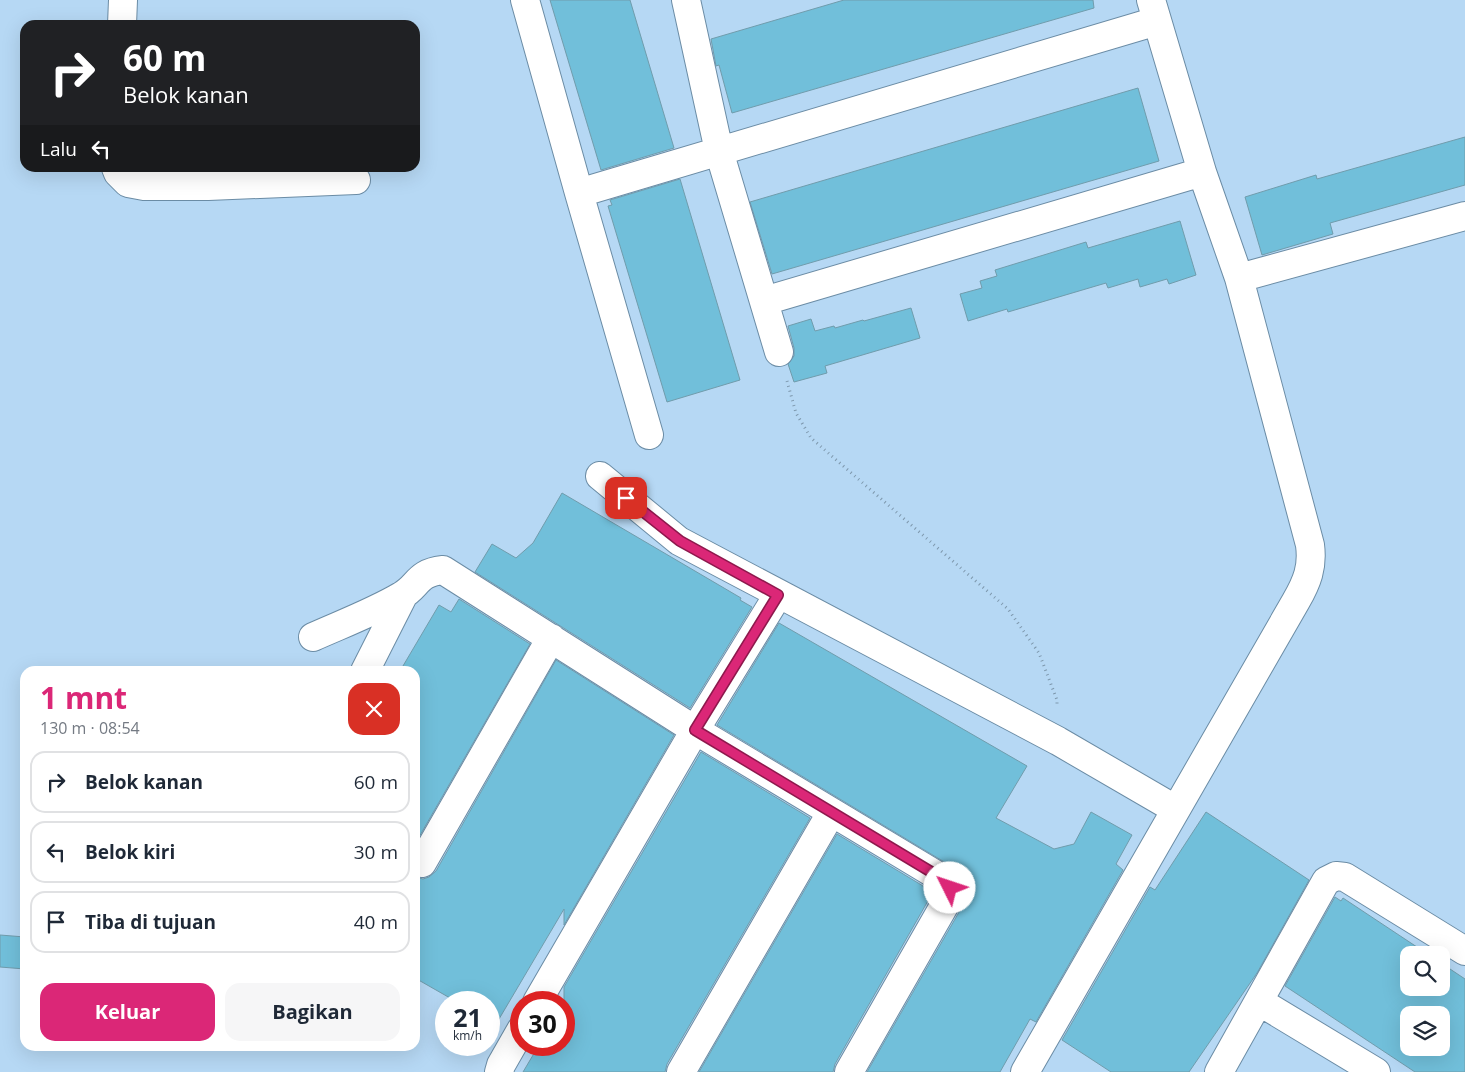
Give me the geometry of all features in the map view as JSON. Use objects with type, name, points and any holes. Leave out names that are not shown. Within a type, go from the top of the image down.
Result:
[{"type":"street","points":[[122,20],[123,0]]},
{"type":"street","points":[[525,0],[649,435]]},
{"type":"street","points":[[686,0],[719,151],[779,352]]},
{"type":"street","points":[[579,193],[719,151],[1154,11],[1202,172],[1239,278],[1310,545],[1311,566],[1307,581],[1296,601],[1176,809],[1031,1070]]},
{"type":"street","points":[[118,172],[128,183],[144,186],[208,186],[356,180]]},
{"type":"street","points":[[764,301],[1202,172]]},
{"type":"street","points":[[1239,278],[1465,216]]},
{"type":"street","points":[[600,476],[680,541],[778,595],[1058,741],[1176,809]]},
{"type":"street","points":[[313,637],[403,596],[431,571],[442,570],[695,730],[948,882],[950,888],[948,899],[849,1072]]},
{"type":"street","points":[[543,991],[695,730],[778,595]]},
{"type":"street","points":[[368,666],[403,596]]},
{"type":"street","points":[[422,864],[551,638]]},
{"type":"street","points":[[680,1072],[831,813]]},
{"type":"street","points":[[1219,1072],[1260,1002],[1326,881],[1336,876],[1345,877],[1465,951]]},
{"type":"street","points":[[1260,1002],[1376,1072]]},
{"type":"street","points":[[499,1072],[510,1049]]},
{"type":"path","points":[[779,352],[796,413],[811,438],[1008,610],[1039,653],[1057,700],[1058,741]]},
{"type":"building","points":[[550,0],[630,0],[674,148],[601,170]]},
{"type":"building","points":[[844,0],[1093,0],[1094,8],[732,113],[719,65],[716,66],[711,39]]},
{"type":"building","points":[[1138,88],[1159,161],[772,274],[750,202]]},
{"type":"building","points":[[1465,137],[1465,185],[1330,223],[1333,234],[1262,255],[1245,197],[1316,175],[1317,179]]},
{"type":"building","points":[[680,179],[740,380],[667,402],[608,206],[612,205],[610,200]]},
{"type":"building","points":[[1180,221],[1196,275],[1169,284],[1167,279],[1140,287],[1138,279],[1108,288],[1106,283],[1008,312],[1007,309],[968,321],[960,294],[982,288],[980,281],[997,276],[995,270],[1086,242],[1088,248]]},
{"type":"building","points":[[911,308],[920,338],[825,366],[827,373],[794,382],[788,364],[794,356],[794,348],[788,326],[811,319],[815,331],[834,326],[835,328]]},
{"type":"building","points":[[562,493],[741,598],[740,600],[752,607],[690,708],[475,572],[492,544],[516,558],[533,543]]},
{"type":"building","points":[[459,599],[530,644],[420,835],[420,666],[403,666],[439,605],[451,612]]},
{"type":"building","points":[[779,623],[1027,766],[996,818],[1054,849],[1074,844],[1091,812],[1132,835],[1116,864],[1123,870],[1036,1022],[1030,1019],[1000,1072],[867,1072],[962,907],[965,883],[963,876],[956,869],[717,725]]},
{"type":"building","points":[[556,660],[674,735],[564,925],[564,909],[516,991],[510,991],[510,1000],[500,1017],[500,991],[438,991],[420,981],[420,878],[429,877],[436,871]]},
{"type":"building","points":[[701,752],[810,818],[667,1064],[665,1072],[523,1072],[532,1056],[575,1056],[575,991],[564,991],[564,987]]},
{"type":"building","points":[[1206,812],[1309,880],[1257,973],[1189,1072],[1111,1072],[1062,1040],[1150,887],[1155,890]]},
{"type":"building","points":[[837,834],[933,892],[835,1064],[833,1072],[699,1072]]},
{"type":"building","points":[[1335,897],[1341,901],[1343,898],[1415,946],[1400,946],[1400,996],[1450,996],[1450,969],[1465,979],[1465,1072],[1415,1072],[1285,986]]},
{"type":"building","points":[[0,935],[20,937],[20,969],[0,967]]},
{"type":"route","points":[[626,498],[680,541],[778,595],[695,730],[948,882],[950,888]]}]
